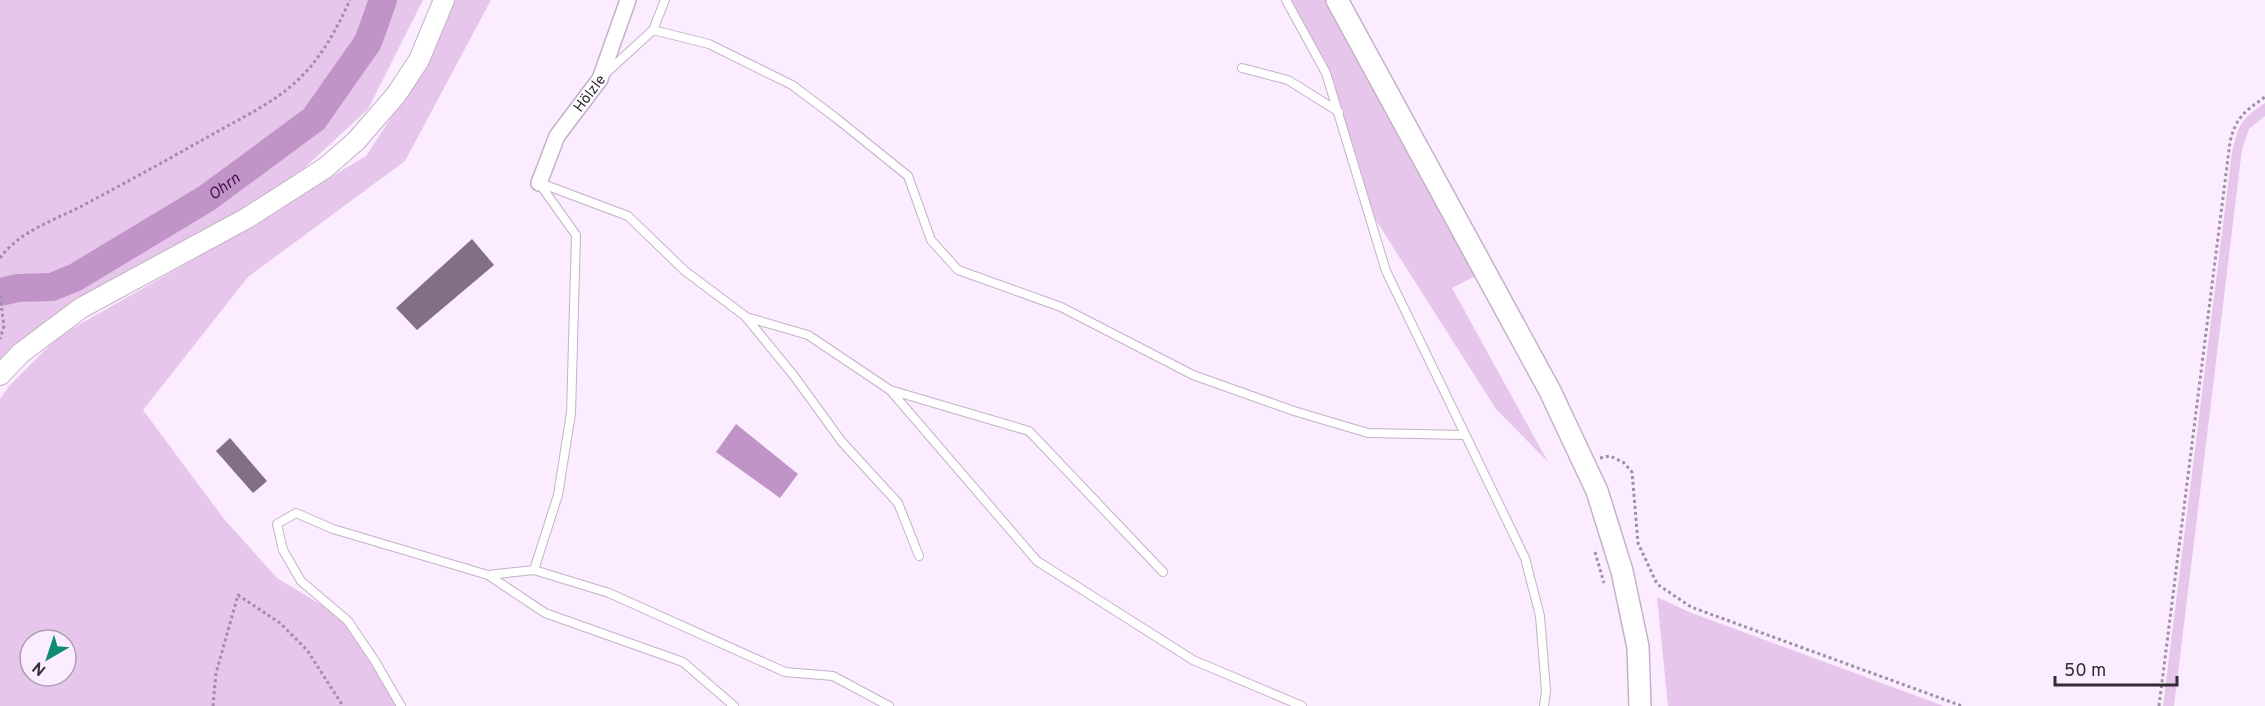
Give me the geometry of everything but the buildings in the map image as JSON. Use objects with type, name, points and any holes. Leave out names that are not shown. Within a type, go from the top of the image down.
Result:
[{"type":"main road","points":[[1337,0],[1550,391],[1597,491],[1622,571],[1638,647],[1640,706]]},
{"type":"street","points":[[0,375],[21,353],[81,308],[247,218],[325,168],[356,141],[396,95],[419,60],[444,0]]},
{"type":"street","name":"Hölzle","points":[[538,183],[557,136],[600,79],[628,0]]},
{"type":"lane","points":[[600,79],[653,30],[665,0]]},
{"type":"lane","points":[[1286,0],[1326,74],[1386,271],[1525,558],[1540,616],[1546,691],[1544,706]]},
{"type":"lane","points":[[653,30],[709,44],[792,85],[836,118],[908,176],[931,240],[958,270],[1061,307],[1193,375],[1294,411],[1368,433],[1464,435]]},
{"type":"lane","points":[[1242,68],[1287,80],[1339,112]]},
{"type":"lane","points":[[538,183],[628,216],[685,271],[745,316],[794,376],[842,442],[898,503],[919,556]]},
{"type":"lane","points":[[534,570],[558,495],[571,413],[576,235],[538,183]]},
{"type":"lane","points":[[745,316],[808,335],[890,390],[1037,561],[1193,660],[1302,706]]},
{"type":"lane","points":[[890,390],[1029,430],[1163,572]]},
{"type":"lane","points":[[401,706],[375,660],[348,621],[302,581],[283,550],[277,524],[296,513],[333,530],[488,575],[545,613],[683,662],[734,706]]},
{"type":"lane","points":[[488,575],[534,570],[609,593],[785,672],[833,676],[889,706]]},
{"type":"path","points":[[0,258],[9,246],[41,225],[154,167],[272,100],[301,77],[321,54],[350,0]]},
{"type":"path","points":[[2159,706],[2230,142],[2234,125],[2245,111],[2265,97]]},
{"type":"path","points":[[0,296],[4,326],[0,339]]},
{"type":"path","points":[[1584,461],[1610,456],[1623,462],[1632,472],[1638,543],[1657,584],[1691,607],[1962,706]]},
{"type":"path","points":[[1592,543],[1607,593]]},
{"type":"path","points":[[213,706],[216,673],[238,595],[280,623],[307,650],[343,706]]},
{"type":"shaded area","points":[[0,0],[423,0],[368,109],[285,186],[80,299],[0,375]]},
{"type":"shaded area","points":[[449,0],[491,0],[405,161],[248,277],[143,410],[224,519],[277,578],[348,621],[401,706],[0,706],[0,399],[9,386],[59,336],[184,265],[366,156],[419,75]]},
{"type":"shaded area","points":[[1286,0],[1337,0],[1485,271],[1452,288],[1548,462],[1496,409],[1365,203],[1326,73]]},
{"type":"shaded area","points":[[2265,103],[2265,116],[2249,129],[2242,149],[2174,706],[2163,706],[2232,152],[2242,123]]},
{"type":"shaded area","points":[[736,424],[798,474],[780,498],[716,452]]},
{"type":"shaded area","points":[[1657,597],[1689,612],[1944,706],[1668,706]]},
{"type":"waterway","name":"Ohrn","points":[[0,292],[18,288],[52,287],[76,277],[207,198],[314,119],[368,42],[383,0]]}]
